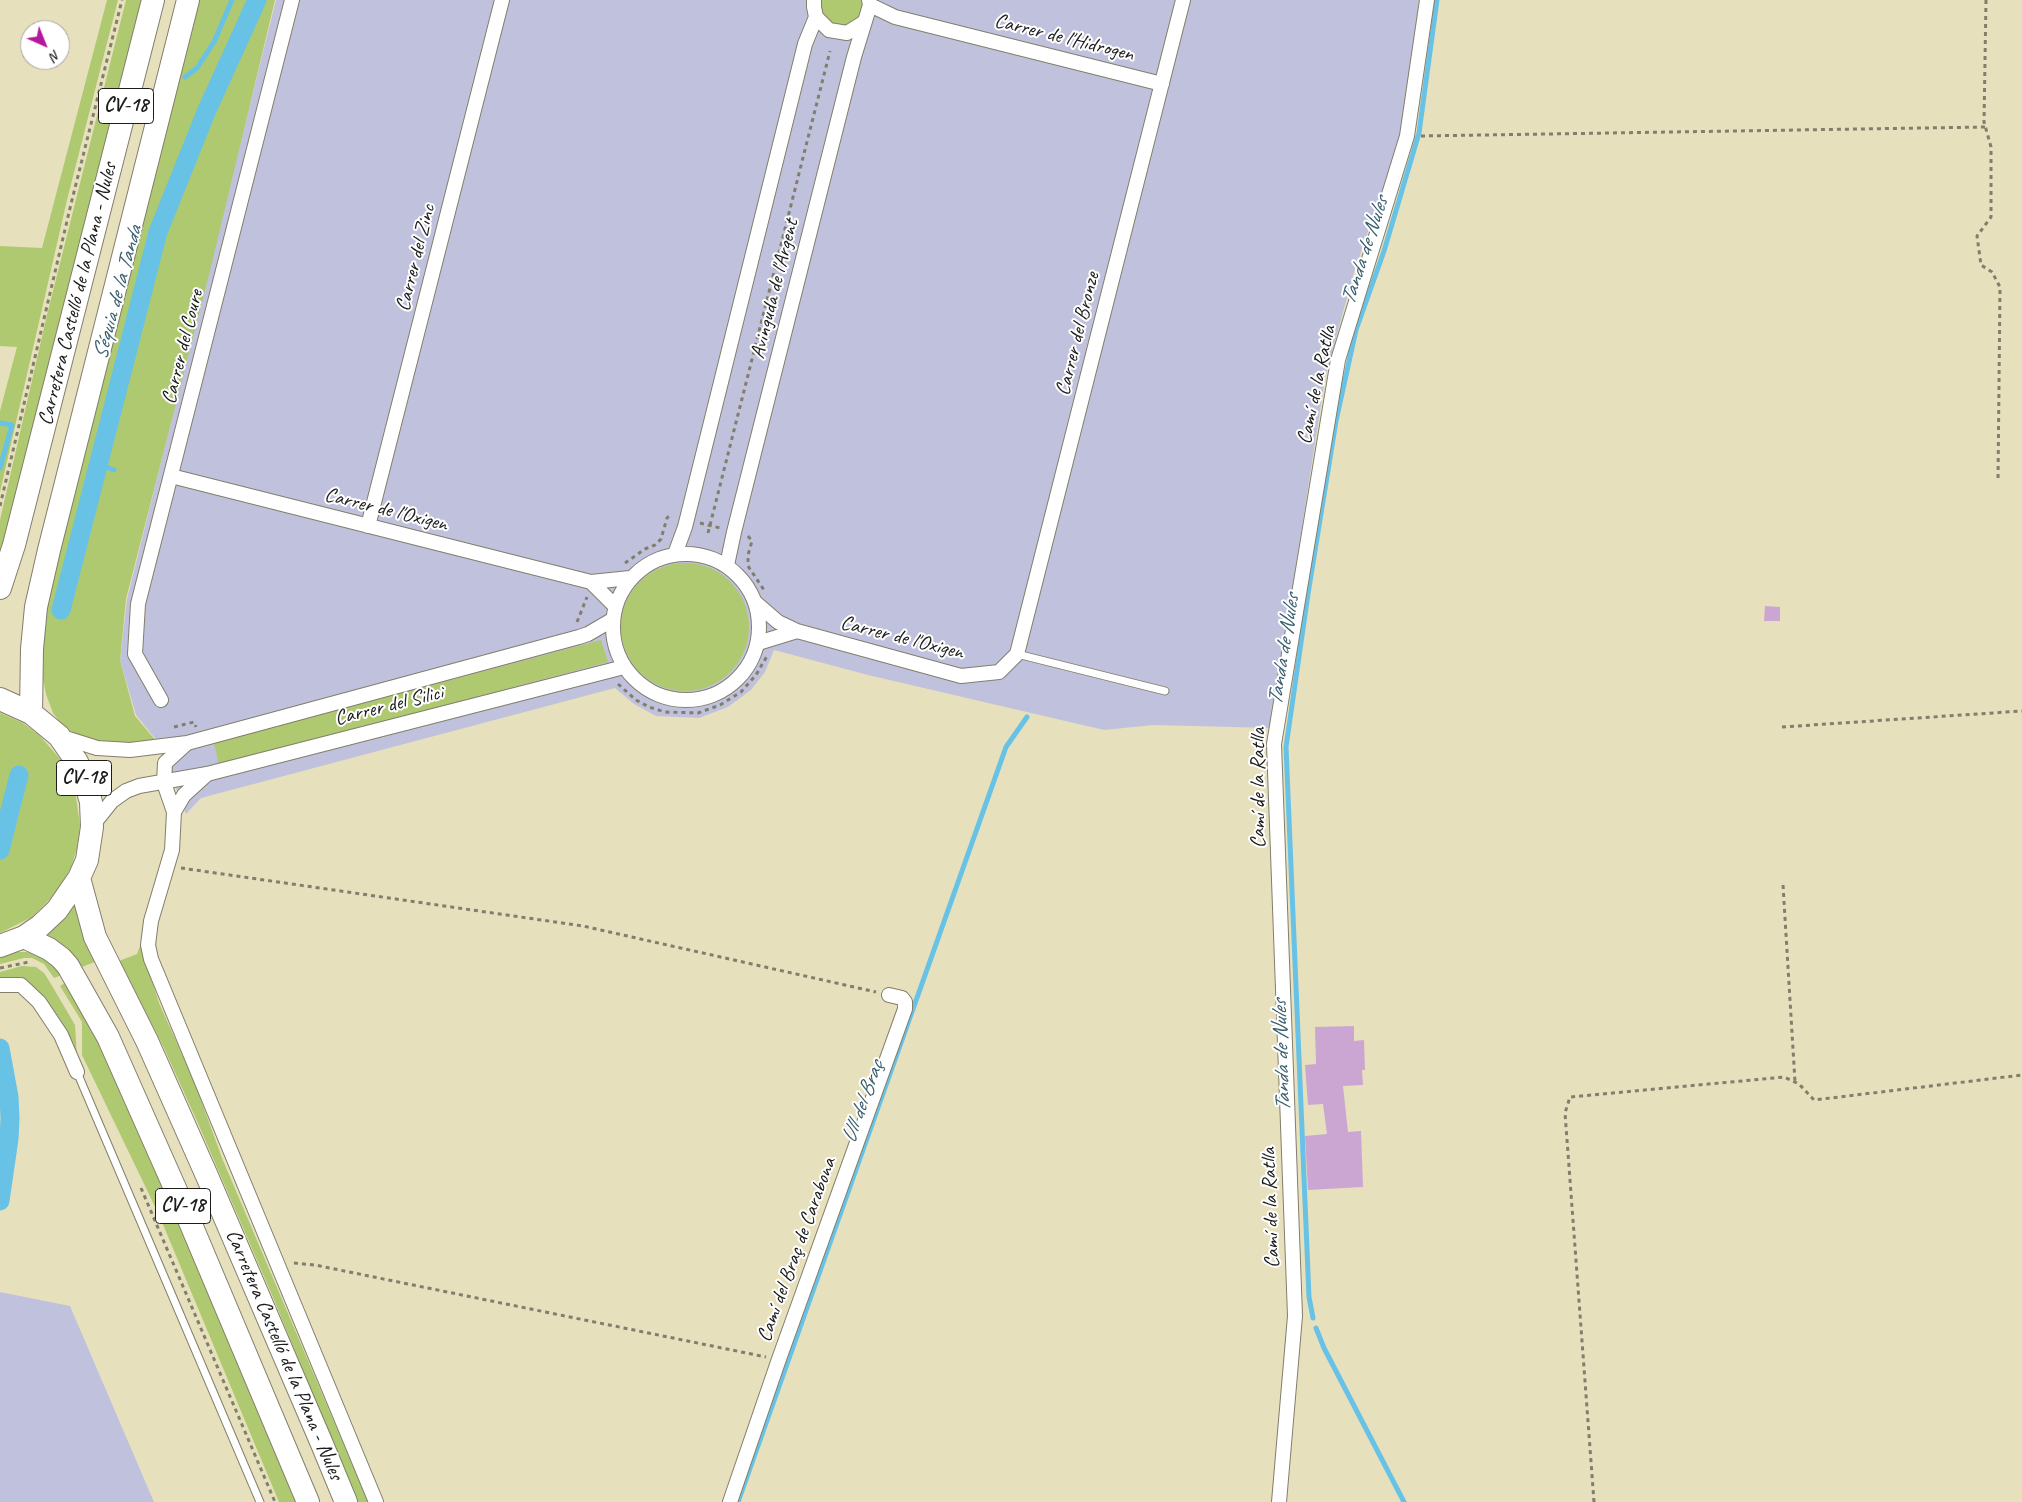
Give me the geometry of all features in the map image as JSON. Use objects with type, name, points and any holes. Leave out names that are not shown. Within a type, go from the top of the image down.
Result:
[{"type":"main road","name":"Carretera Castelló de la Plana - Nules","points":[[0,588],[14,545],[153,0]]},
{"type":"main road","name":"Carretera Castelló de la Plana - Nules","points":[[31,713],[32,649],[36,607],[188,0]]},
{"type":"main road","name":"CV-18","points":[[0,699],[31,713],[59,736],[77,762],[84,778],[91,802],[92,827],[87,860],[79,878],[57,910],[40,926],[24,937],[0,946]]},
{"type":"main road","name":"Carretera Castelló de la Plana - Nules","points":[[79,878],[95,937],[147,1041],[207,1176],[346,1502]]},
{"type":"main road","name":"Carretera Castelló de la Plana - Nules","points":[[24,937],[48,948],[68,966],[108,1037],[190,1222],[308,1502]]},
{"type":"street","name":"Carrer del Coure","points":[[161,700],[135,654],[138,604],[292,0]]},
{"type":"street","name":"Carrer del Zinc","points":[[368,526],[502,0]]},
{"type":"street","points":[[814,0],[816,16],[829,30],[847,33],[864,23]]},
{"type":"street","name":"Carrer del Bronze","points":[[1017,654],[1183,0]]},
{"type":"street","name":"Camí de la Ratlla","points":[[1279,1502],[1294,1316],[1274,744],[1338,360],[1407,136],[1427,0]]},
{"type":"street","name":"Avinguda de l'Argent","points":[[727,565],[755,447],[870,3]]},
{"type":"street","name":"Carrer de l'Hidrogen","points":[[870,3],[895,17],[1162,84]]},
{"type":"street","name":"Avinguda de l'Argent","points":[[675,554],[685,527],[805,44],[816,16]]},
{"type":"street","name":"Carrer de l'Oxigen","points":[[171,476],[591,582],[630,578]]},
{"type":"street","points":[[675,554],[700,555],[727,565],[739,577],[756,603],[759,627],[758,642],[749,664],[733,683],[712,696],[688,701],[663,697],[641,686],[624,668],[614,645],[614,613],[621,591],[630,578],[644,567],[659,559],[675,554]]},
{"type":"street","points":[[591,582],[614,613]]},
{"type":"street","name":"Carrer de l'Oxigen","points":[[756,603],[778,622],[797,632],[961,676],[999,672],[1017,654]]},
{"type":"street","name":"Carrer del Silici","points":[[59,736],[98,748],[130,750],[187,743],[588,634],[614,613]]},
{"type":"street","name":"Carrer de l'Oxigen","points":[[758,642],[797,632]]},
{"type":"street","name":"Carrer del Silici","points":[[92,827],[112,801],[126,791],[139,786],[207,774],[624,668]]},
{"type":"street","name":"Carrer del Silici","points":[[164,783],[165,763],[187,743]]},
{"type":"street","points":[[174,812],[184,795],[207,774]]},
{"type":"street","points":[[164,783],[174,812],[172,850],[151,921],[148,945],[151,959],[376,1502]]},
{"type":"street","points":[[0,985],[21,985],[39,1002],[61,1035],[77,1072]]},
{"type":"street","name":"Camí del Braç de Carabona","points":[[730,1502],[779,1359],[905,1009],[905,1002],[902,998],[889,995]]},
{"type":"lane","points":[[1017,654],[1165,691]]},
{"type":"lane","points":[[77,1072],[260,1502]]},
{"type":"path","points":[[0,506],[68,214],[122,0]]},
{"type":"path","points":[[1986,0],[1985,127],[1991,147],[1991,217],[1977,236],[1981,265],[1992,272],[2000,287],[1998,481]]},
{"type":"path","points":[[708,533],[830,50]]},
{"type":"path","points":[[1426,136],[1985,127]]},
{"type":"path","points":[[1782,727],[2022,711]]},
{"type":"path","points":[[168,866],[583,926],[889,995]]},
{"type":"path","points":[[1783,885],[1795,1082]]},
{"type":"path","points":[[1594,1502],[1565,1113],[1570,1097],[1784,1077],[1795,1082],[1814,1100],[2022,1075]]},
{"type":"path","points":[[276,1261],[314,1265],[779,1359]]},
{"type":"shaded area","points":[[276,0],[1419,0],[1401,137],[1354,272],[1325,378],[1271,728],[1153,725],[1104,730],[868,675],[774,650],[765,672],[751,690],[728,707],[699,718],[656,716],[634,704],[615,688],[201,798],[186,814],[158,742],[136,715],[120,660],[127,599]]},
{"type":"shaded area","points":[[0,1292],[70,1306],[154,1502],[0,1502]]},
{"type":"green space","points":[[107,0],[118,0],[67,200],[0,492],[0,411],[17,347],[0,346],[0,246],[42,248]]},
{"type":"green space","points":[[126,0],[143,0],[0,561],[0,520],[47,315]]},
{"type":"green space","points":[[199,0],[275,0],[211,267],[126,599],[120,660],[135,716],[157,742],[118,746],[91,740],[74,733],[64,727],[53,713],[46,694],[42,674],[46,606]]},
{"type":"green space","points":[[821,0],[863,0],[864,7],[858,19],[846,26],[832,24],[826,20],[821,7]]},
{"type":"green space","points":[[685,563],[709,568],[730,582],[744,603],[749,627],[744,651],[730,672],[709,686],[685,691],[661,686],[640,672],[626,651],[621,627],[626,603],[640,582],[661,568]]},
{"type":"green space","points":[[601,640],[608,662],[219,765],[214,743]]},
{"type":"green space","points":[[0,713],[23,723],[40,736],[61,760],[75,790],[80,826],[77,848],[71,868],[55,894],[32,917],[0,933]]},
{"type":"green space","points":[[76,904],[97,961],[82,967],[73,955],[42,936],[51,931]]},
{"type":"green space","points":[[142,944],[159,1003],[194,1081],[222,1158],[368,1502],[357,1502],[272,1295],[197,1121],[163,1046],[119,961],[137,954]]},
{"type":"green space","points":[[17,952],[27,952],[45,957],[62,975],[54,978],[44,964],[32,958],[0,964],[0,957]]},
{"type":"green space","points":[[22,966],[36,967],[44,973],[51,984],[75,1025],[77,1057],[41,1002],[0,983],[0,972]]},
{"type":"green space","points":[[66,982],[108,1059],[299,1502],[279,1502],[159,1215],[82,1055],[82,1022],[60,986]]},
{"type":"building","points":[[1765,606],[1780,607],[1780,621],[1764,621]]},
{"type":"building","points":[[1354,1026],[1354,1041],[1364,1040],[1365,1070],[1362,1070],[1363,1085],[1343,1086],[1348,1132],[1361,1131],[1363,1187],[1308,1190],[1305,1136],[1327,1134],[1323,1104],[1308,1105],[1305,1065],[1316,1064],[1315,1027]]},
{"type":"waterway","points":[[185,77],[197,68],[214,42],[232,0]]},
{"type":"waterway","name":"Séquia de la Tanda","points":[[61,610],[158,232],[207,110],[257,0]]},
{"type":"waterway","points":[[114,470],[103,466],[135,335],[161,242],[186,172],[261,0]]},
{"type":"waterway","name":"Tanda de Nules","points":[[1313,1318],[1309,1297],[1286,747],[1336,421],[1356,330],[1384,251],[1419,133],[1437,0]]},
{"type":"waterway","points":[[0,423],[12,425],[0,468]]},
{"type":"waterway","name":"Ull del Braç","points":[[738,1502],[1006,747],[1027,717]]},
{"type":"waterway","name":"Séquia de la Tanda","points":[[0,850],[19,775]]},
{"type":"waterway","name":"Séquia de la Tanda","points":[[0,1048],[9,1097],[10,1118],[9,1139],[0,1201]]},
{"type":"waterway","name":"Tanda de Nules","points":[[1316,1328],[1324,1348],[1404,1502]]}]
